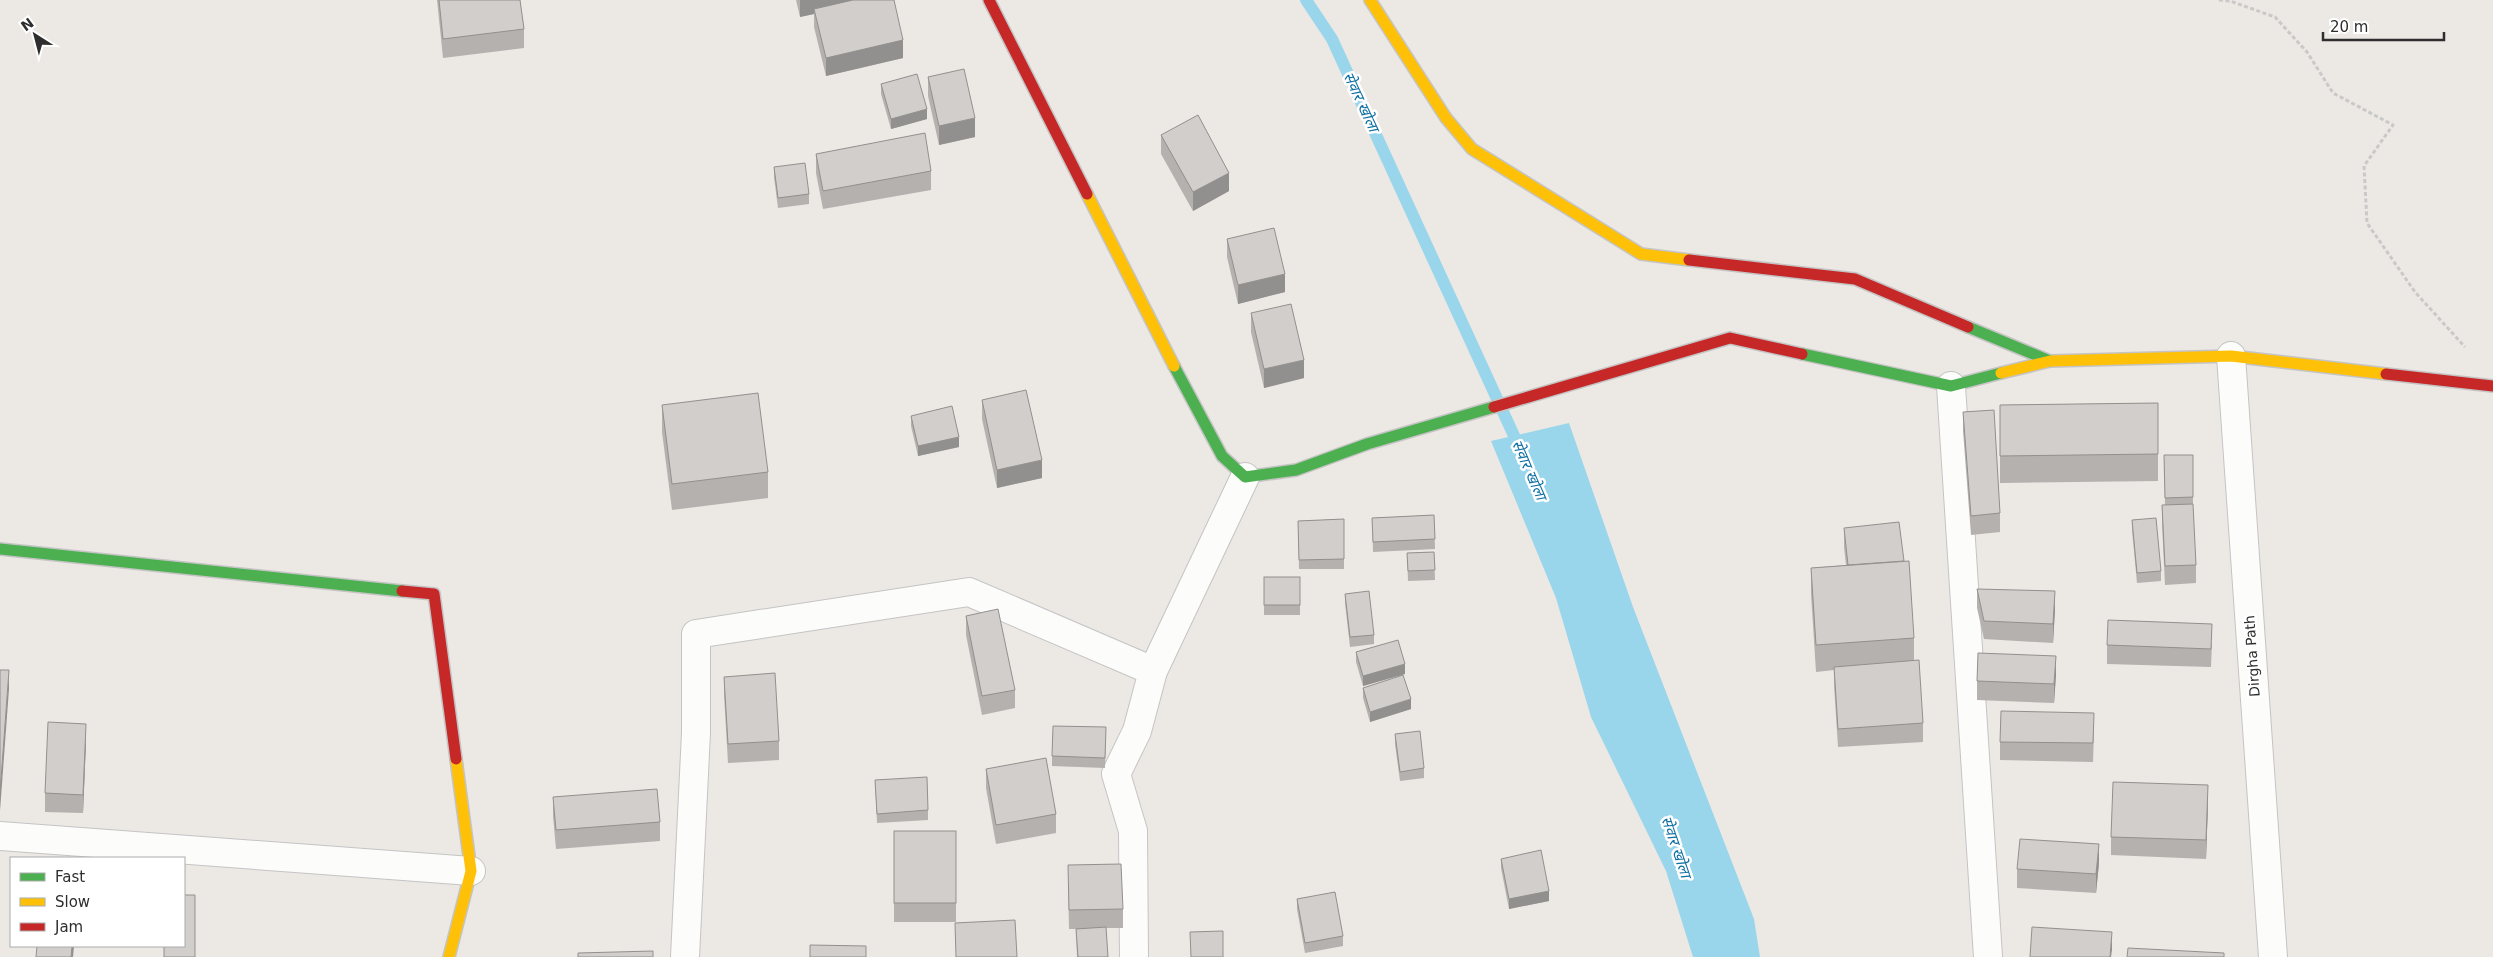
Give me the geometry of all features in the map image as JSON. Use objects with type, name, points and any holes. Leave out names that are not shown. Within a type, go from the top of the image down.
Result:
[{"type":"street","points":[[989,0],[1189,395],[1222,456],[1245,477]]},
{"type":"street","points":[[1370,0],[1446,118],[1472,149],[1641,254],[1855,279],[2050,361]]},
{"type":"street","points":[[1245,477],[1296,470],[1367,444],[1730,338],[1951,386],[2050,361],[2230,356],[2493,386]]},
{"type":"street","name":"Dirgha Path","points":[[2230,356],[2273,957]]},
{"type":"street","points":[[1951,386],[1988,957]]},
{"type":"street","points":[[1134,957],[1133,831],[1116,774],[1138,731],[1153,671],[1245,477]]},
{"type":"street","points":[[0,549],[434,594],[471,871],[449,957]]},
{"type":"street","points":[[685,957],[696,733],[696,634],[969,592],[1153,671]]},
{"type":"street","points":[[0,836],[471,871]]},
{"type":"path","points":[[2219,0],[2275,17],[2307,52],[2333,93],[2393,125],[2364,166],[2367,223],[2415,292],[2467,349]]},
{"type":"water","points":[[1569,423],[1633,607],[1754,919],[1760,957],[1693,957],[1666,871],[1591,717],[1556,598],[1491,441]]},
{"type":"building","points":[[439,0],[520,0],[524,29],[443,39]]},
{"type":"building","points":[[853,0],[894,0],[903,40],[826,58],[814,9]]},
{"type":"building","points":[[964,69],[975,118],[939,126],[928,77]]},
{"type":"building","points":[[917,74],[927,109],[891,119],[881,84]]},
{"type":"building","points":[[1198,115],[1229,173],[1193,192],[1161,135]]},
{"type":"building","points":[[925,133],[931,171],[823,191],[816,154]]},
{"type":"building","points":[[805,163],[809,194],[778,198],[774,167]]},
{"type":"building","points":[[1274,228],[1285,274],[1238,285],[1227,239]]},
{"type":"building","points":[[1291,304],[1304,360],[1264,369],[1251,313]]},
{"type":"building","points":[[1026,390],[1042,460],[997,470],[982,400]]},
{"type":"building","points":[[758,393],[768,472],[672,484],[662,405]]},
{"type":"building","points":[[2158,403],[2158,454],[2000,456],[2000,405]]},
{"type":"building","points":[[952,406],[959,437],[918,446],[911,416]]},
{"type":"building","points":[[1994,410],[2000,513],[1971,516],[1963,412]]},
{"type":"building","points":[[2164,455],[2193,455],[2193,497],[2165,498]]},
{"type":"building","points":[[2193,504],[2196,565],[2165,566],[2162,505]]},
{"type":"building","points":[[1434,515],[1435,539],[1373,542],[1372,518]]},
{"type":"building","points":[[2156,518],[2161,571],[2137,573],[2132,520]]},
{"type":"building","points":[[1344,519],[1344,559],[1299,560],[1298,521]]},
{"type":"building","points":[[1899,522],[1904,561],[1848,565],[1844,528]]},
{"type":"building","points":[[1434,552],[1435,570],[1408,571],[1407,553]]},
{"type":"building","points":[[1909,561],[1914,638],[1816,645],[1811,568]]},
{"type":"building","points":[[1264,577],[1300,577],[1300,605],[1264,605]]},
{"type":"building","points":[[1977,589],[2055,591],[2053,624],[1984,621]]},
{"type":"building","points":[[1369,591],[1374,635],[1350,637],[1345,594]]},
{"type":"building","points":[[998,609],[1015,690],[982,696],[966,616]]},
{"type":"building","points":[[2108,620],[2212,624],[2211,649],[2107,645]]},
{"type":"building","points":[[1398,640],[1405,664],[1363,676],[1356,652]]},
{"type":"building","points":[[1978,653],[2056,656],[2054,684],[1977,681]]},
{"type":"building","points":[[1919,660],[1923,723],[1838,729],[1834,667]]},
{"type":"building","points":[[0,670],[9,670],[0,793]]},
{"type":"building","points":[[775,673],[779,741],[728,744],[724,677]]},
{"type":"building","points":[[1403,675],[1411,699],[1370,712],[1363,688]]},
{"type":"building","points":[[2001,711],[2094,713],[2093,743],[2000,742]]},
{"type":"building","points":[[48,722],[86,724],[83,795],[45,793]]},
{"type":"building","points":[[1053,726],[1106,727],[1105,758],[1052,756]]},
{"type":"building","points":[[1420,731],[1424,768],[1400,772],[1395,734]]},
{"type":"building","points":[[1046,758],[1056,814],[996,825],[986,769]]},
{"type":"building","points":[[927,777],[928,810],[877,814],[875,780]]},
{"type":"building","points":[[2113,782],[2208,785],[2206,840],[2111,837]]},
{"type":"building","points":[[657,789],[660,822],[556,830],[553,797]]},
{"type":"building","points":[[894,831],[956,831],[956,903],[894,903]]},
{"type":"building","points":[[2020,839],[2099,844],[2096,874],[2017,869]]},
{"type":"building","points":[[1541,850],[1549,891],[1509,899],[1501,859]]},
{"type":"building","points":[[1121,864],[1123,909],[1069,910],[1068,865]]},
{"type":"building","points":[[1335,892],[1343,936],[1305,943],[1297,899]]},
{"type":"building","points":[[185,895],[195,895],[195,957],[164,957],[164,947],[185,947]]},
{"type":"building","points":[[1015,920],[1017,957],[956,957],[955,923]]},
{"type":"building","points":[[1106,927],[1108,957],[1078,957],[1076,929]]},
{"type":"building","points":[[2032,927],[2112,932],[2110,957],[2030,957]]},
{"type":"building","points":[[1223,931],[1223,957],[1191,957],[1190,932]]},
{"type":"building","points":[[810,945],[866,946],[866,957],[810,957]]},
{"type":"building","points":[[37,947],[72,947],[71,957],[36,957]]},
{"type":"building","points":[[2128,948],[2224,953],[2224,957],[2127,957]]},
{"type":"building","points":[[653,951],[653,957],[578,957],[578,953]]},
{"type":"waterway","name":"सेवार खोला","points":[[1306,0],[1332,39],[1521,451]]},
{"type":"traffic: fast","points":[[1968,327],[2050,361]]},
{"type":"traffic: fast","points":[[1802,354],[1951,386],[2001,373]]},
{"type":"traffic: fast","points":[[1174,366],[1222,456],[1245,477],[1296,470],[1367,444],[1494,407]]},
{"type":"traffic: fast","points":[[0,549],[402,591]]},
{"type":"traffic: slow","points":[[1370,0],[1446,118],[1472,149],[1641,254],[1689,260]]},
{"type":"traffic: slow","points":[[1087,194],[1174,366]]},
{"type":"traffic: slow","points":[[2001,373],[2050,361],[2231,356],[2386,374]]},
{"type":"traffic: slow","points":[[449,957],[471,871],[456,759]]},
{"type":"traffic: jam","points":[[989,0],[1087,194]]},
{"type":"traffic: jam","points":[[1689,260],[1855,279],[1968,327]]},
{"type":"traffic: jam","points":[[1494,407],[1730,338],[1802,354]]},
{"type":"traffic: jam","points":[[2386,374],[2493,386]]},
{"type":"traffic: jam","points":[[402,591],[434,594],[456,759]]}]
